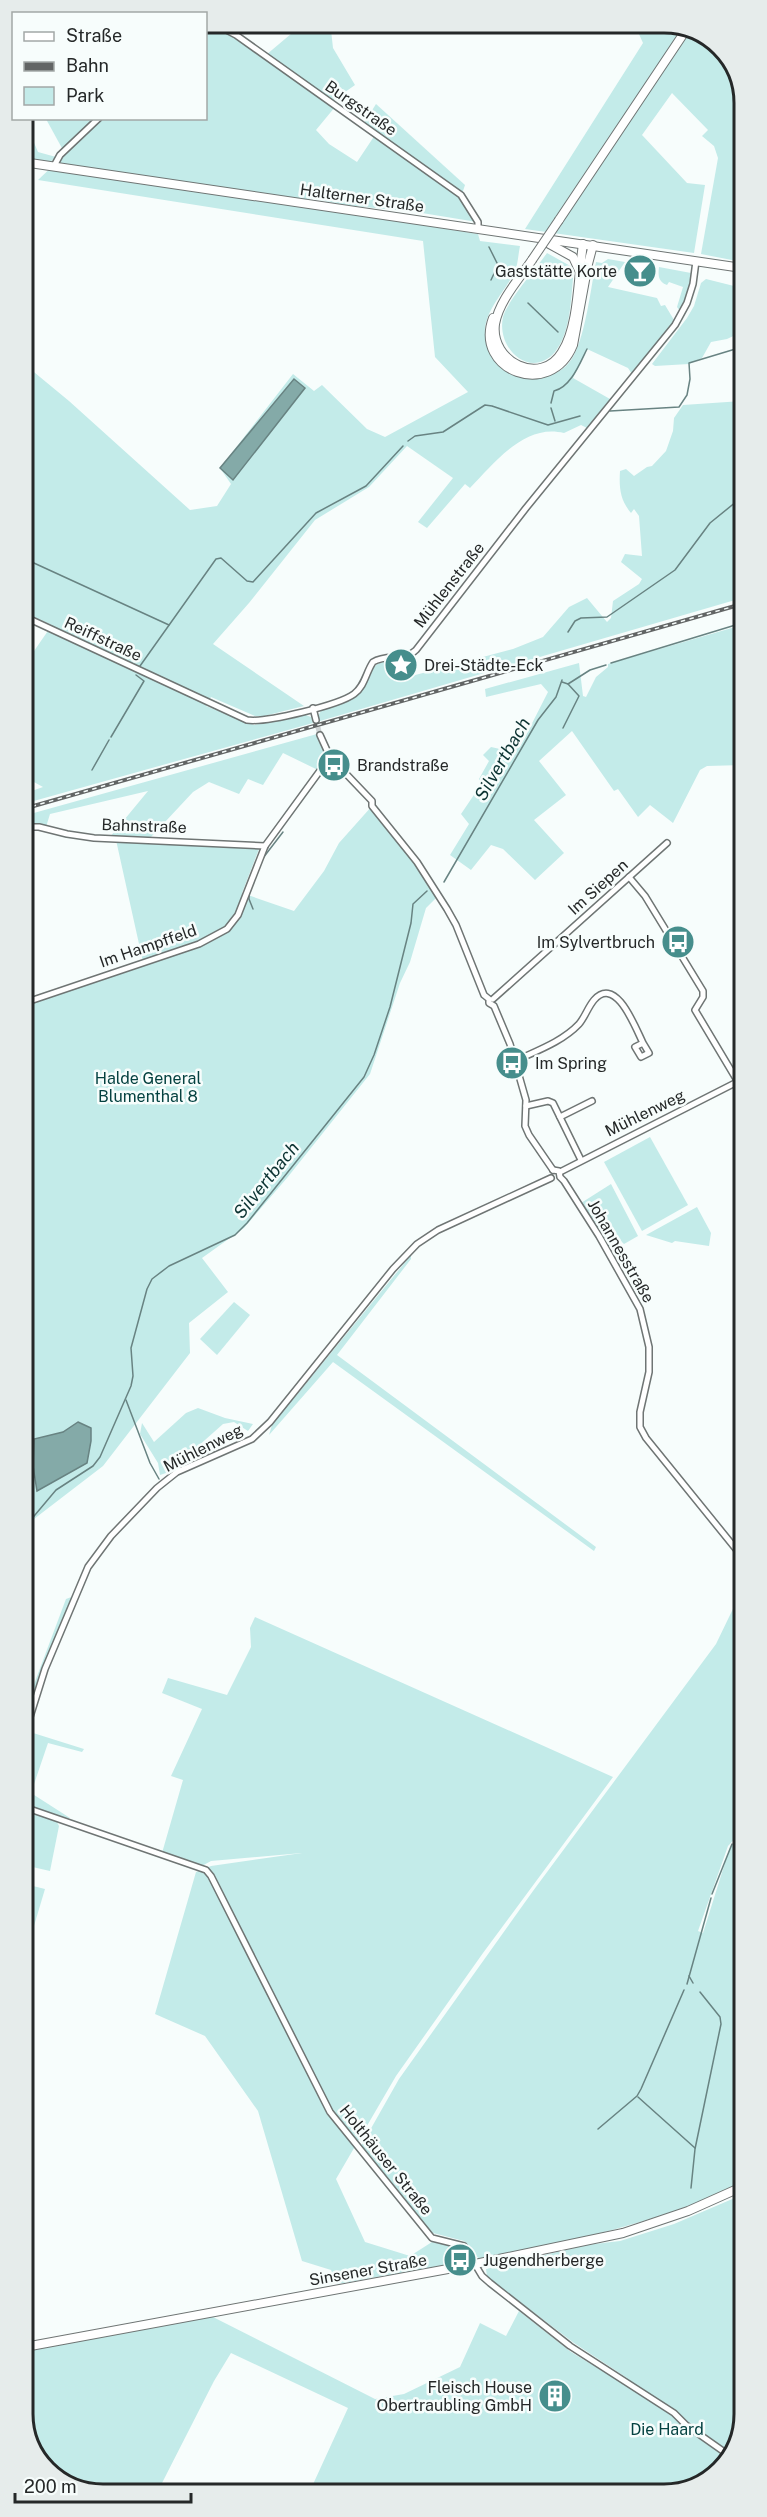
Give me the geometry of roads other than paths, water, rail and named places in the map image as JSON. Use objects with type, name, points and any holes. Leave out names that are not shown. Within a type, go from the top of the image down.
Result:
[{"type":"main road","points":[[583,244],[570,334],[562,354],[549,365],[532,369],[510,362],[501,352],[495,332],[498,315],[503,305],[682,36]]},
{"type":"main road","name":"Halterner Straße","points":[[33,163],[734,267]]},
{"type":"main road","points":[[537,238],[573,257],[579,271]]},
{"type":"main road","points":[[503,305],[496,312],[489,330],[493,350],[498,359],[510,369],[528,375],[545,373],[558,367],[568,357],[573,345],[593,245]]},
{"type":"main road","name":"Sinsener Straße","points":[[33,2346],[475,2264],[623,2233],[688,2211],[734,2190]]},
{"type":"street","name":"Burgstraße","points":[[232,33],[462,195],[478,222],[478,229]]},
{"type":"street","points":[[54,166],[60,155],[97,120]]},
{"type":"street","name":"Mühlenstraße","points":[[171,686],[238,717],[255,721],[346,699],[356,693],[371,665],[380,658],[402,657],[413,653],[632,376],[667,337],[679,318],[693,284],[696,261]]},
{"type":"street","name":"Reiffstraße","points":[[33,621],[171,686]]},
{"type":"street","points":[[313,708],[316,720]]},
{"type":"street","name":"Johannesstraße","points":[[320,735],[330,757],[372,801],[372,806],[417,862],[456,925],[484,995],[491,1001],[515,1061],[526,1106],[525,1126],[529,1135],[564,1180],[640,1309],[649,1347],[649,1372],[640,1412],[640,1427],[646,1438],[734,1547]]},
{"type":"street","points":[[265,846],[330,757]]},
{"type":"street","name":"Bahnstraße","points":[[33,827],[94,838],[160,839],[265,846]]},
{"type":"street","name":"Im Siepen","points":[[491,1001],[667,843]]},
{"type":"street","name":"Im Hampffeld","points":[[33,1000],[199,944],[227,929],[238,915],[265,846]]},
{"type":"street","points":[[629,877],[645,896],[703,991],[703,997],[695,1010],[734,1072]]},
{"type":"street","points":[[515,1061],[552,1044],[579,1024],[594,1000],[603,993],[613,994],[619,999],[643,1043]]},
{"type":"street","name":"Mühlenweg","points":[[33,1707],[45,1669],[88,1567],[111,1536],[157,1488],[177,1472],[252,1439],[261,1431],[393,1269],[417,1244],[438,1230],[551,1178],[555,1180],[557,1173],[581,1160],[734,1084]]},
{"type":"street","points":[[560,1117],[592,1101]]},
{"type":"street","points":[[526,1106],[552,1102],[581,1160]]},
{"type":"street","name":"Holthäuser Straße","points":[[33,1810],[206,1870],[212,1875],[330,2112],[432,2238],[464,2246],[482,2276],[490,2283],[570,2346],[674,2413],[686,2425],[723,2451]]},
{"type":"waterway","points":[[489,247],[498,265],[491,280]]},
{"type":"waterway","points":[[528,303],[558,332]]},
{"type":"waterway","points":[[551,403],[554,391],[570,380],[587,349]]},
{"type":"waterway","points":[[610,411],[679,407],[687,395],[690,379],[689,363],[734,349]]},
{"type":"waterway","points":[[408,441],[415,436],[443,432],[485,405],[548,425],[580,416]]},
{"type":"waterway","points":[[551,408],[555,421]]},
{"type":"waterway","points":[[140,666],[216,559],[221,558],[247,581],[253,582],[316,513],[366,486],[403,446]]},
{"type":"waterway","name":"Silvertbach","points":[[568,632],[575,621],[581,618],[607,617],[675,570],[710,523],[734,504]]},
{"type":"waterway","points":[[33,563],[169,625]]},
{"type":"waterway","points":[[611,663],[734,625]]},
{"type":"waterway","points":[[562,682],[568,684],[590,670],[606,665]]},
{"type":"waterway","points":[[111,737],[144,681],[136,675]]},
{"type":"waterway","name":"Silvertbach","points":[[444,882],[538,720],[556,697],[562,680]]},
{"type":"waterway","points":[[563,728],[579,696],[568,684]]},
{"type":"waterway","points":[[92,770],[109,740]]},
{"type":"waterway","points":[[263,858],[283,832]]},
{"type":"waterway","name":"Silvertbach","points":[[33,1517],[56,1490],[93,1466],[100,1457],[131,1386],[133,1376],[131,1348],[147,1289],[152,1279],[169,1266],[235,1235],[364,1077],[390,1007],[411,923],[413,904],[427,891]]},
{"type":"waterway","points":[[249,893],[253,909]]},
{"type":"waterway","points":[[126,1400],[150,1463],[159,1479]]},
{"type":"waterway","points":[[712,1894],[732,1844]]},
{"type":"waterway","points":[[687,1984],[711,1898]]},
{"type":"waterway","points":[[689,1976],[693,1983]]},
{"type":"waterway","points":[[598,2129],[637,2096],[684,1990]]},
{"type":"waterway","points":[[691,2188],[695,2149],[721,2024],[720,2017],[700,1992]]},
{"type":"waterway","points":[[638,2097],[695,2148]]},
{"type":"tunnel","points":[[316,720],[320,735]]},
{"type":"railway","points":[[33,806],[734,606]]},
{"type":"place","name":"Gaststätte Korte","points":[[640,271]]},
{"type":"place","name":"Drei-Städte-Eck","points":[[401,665]]},
{"type":"place","name":"Brandstraße","points":[[334,765]]},
{"type":"place","name":"Im Sylvertbruch","points":[[678,942]]},
{"type":"place","name":"Im Spring","points":[[512,1063]]},
{"type":"place","name":"Jugendherberge","points":[[460,2260]]},
{"type":"place","name":"Fleisch House Obertraubling GmbH","points":[[555,2396]]},
{"type":"park label","name":"Halde General Blumenthal 8","points":[[148,1087]]},
{"type":"park label","name":"Die Haard","points":[[667,2429]]}]
